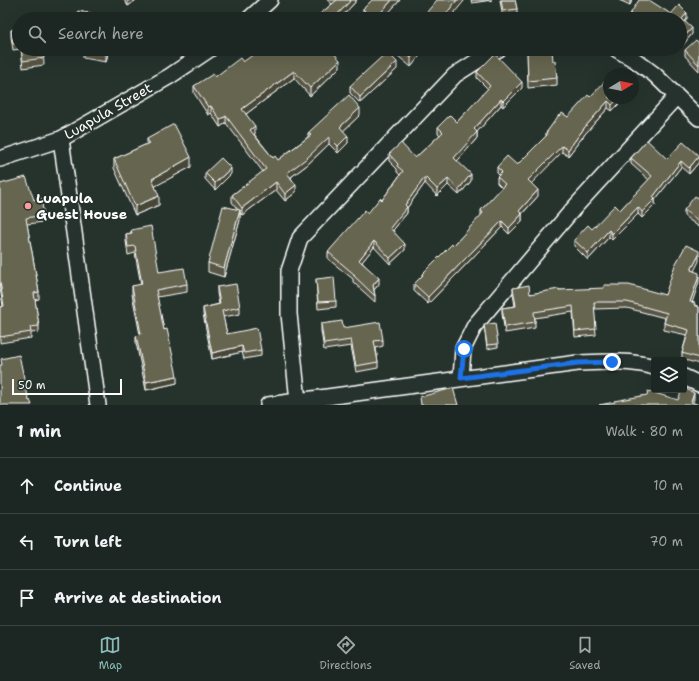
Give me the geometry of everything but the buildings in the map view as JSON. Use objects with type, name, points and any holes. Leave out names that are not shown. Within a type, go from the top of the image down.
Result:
[{"type":"street","points":[[256,12],[270,0]]},
{"type":"street","name":"Luapula Street","points":[[0,159],[61,138],[170,76],[200,56]]},
{"type":"street","points":[[298,401],[289,314],[289,271],[300,238],[455,76],[485,56]]},
{"type":"street","points":[[628,56],[655,75],[699,118]]},
{"type":"street","points":[[461,378],[464,349],[475,325],[574,208],[676,97]]},
{"type":"street","points":[[61,138],[98,405]]},
{"type":"street","points":[[268,405],[578,363],[612,362],[651,366]]},
{"type":"street","points":[[687,378],[699,384]]},
{"type":"place","name":"Luapula Guest House","points":[[28,206]]},
{"type":"route","points":[[464,349],[461,378],[578,363],[612,362]]}]
